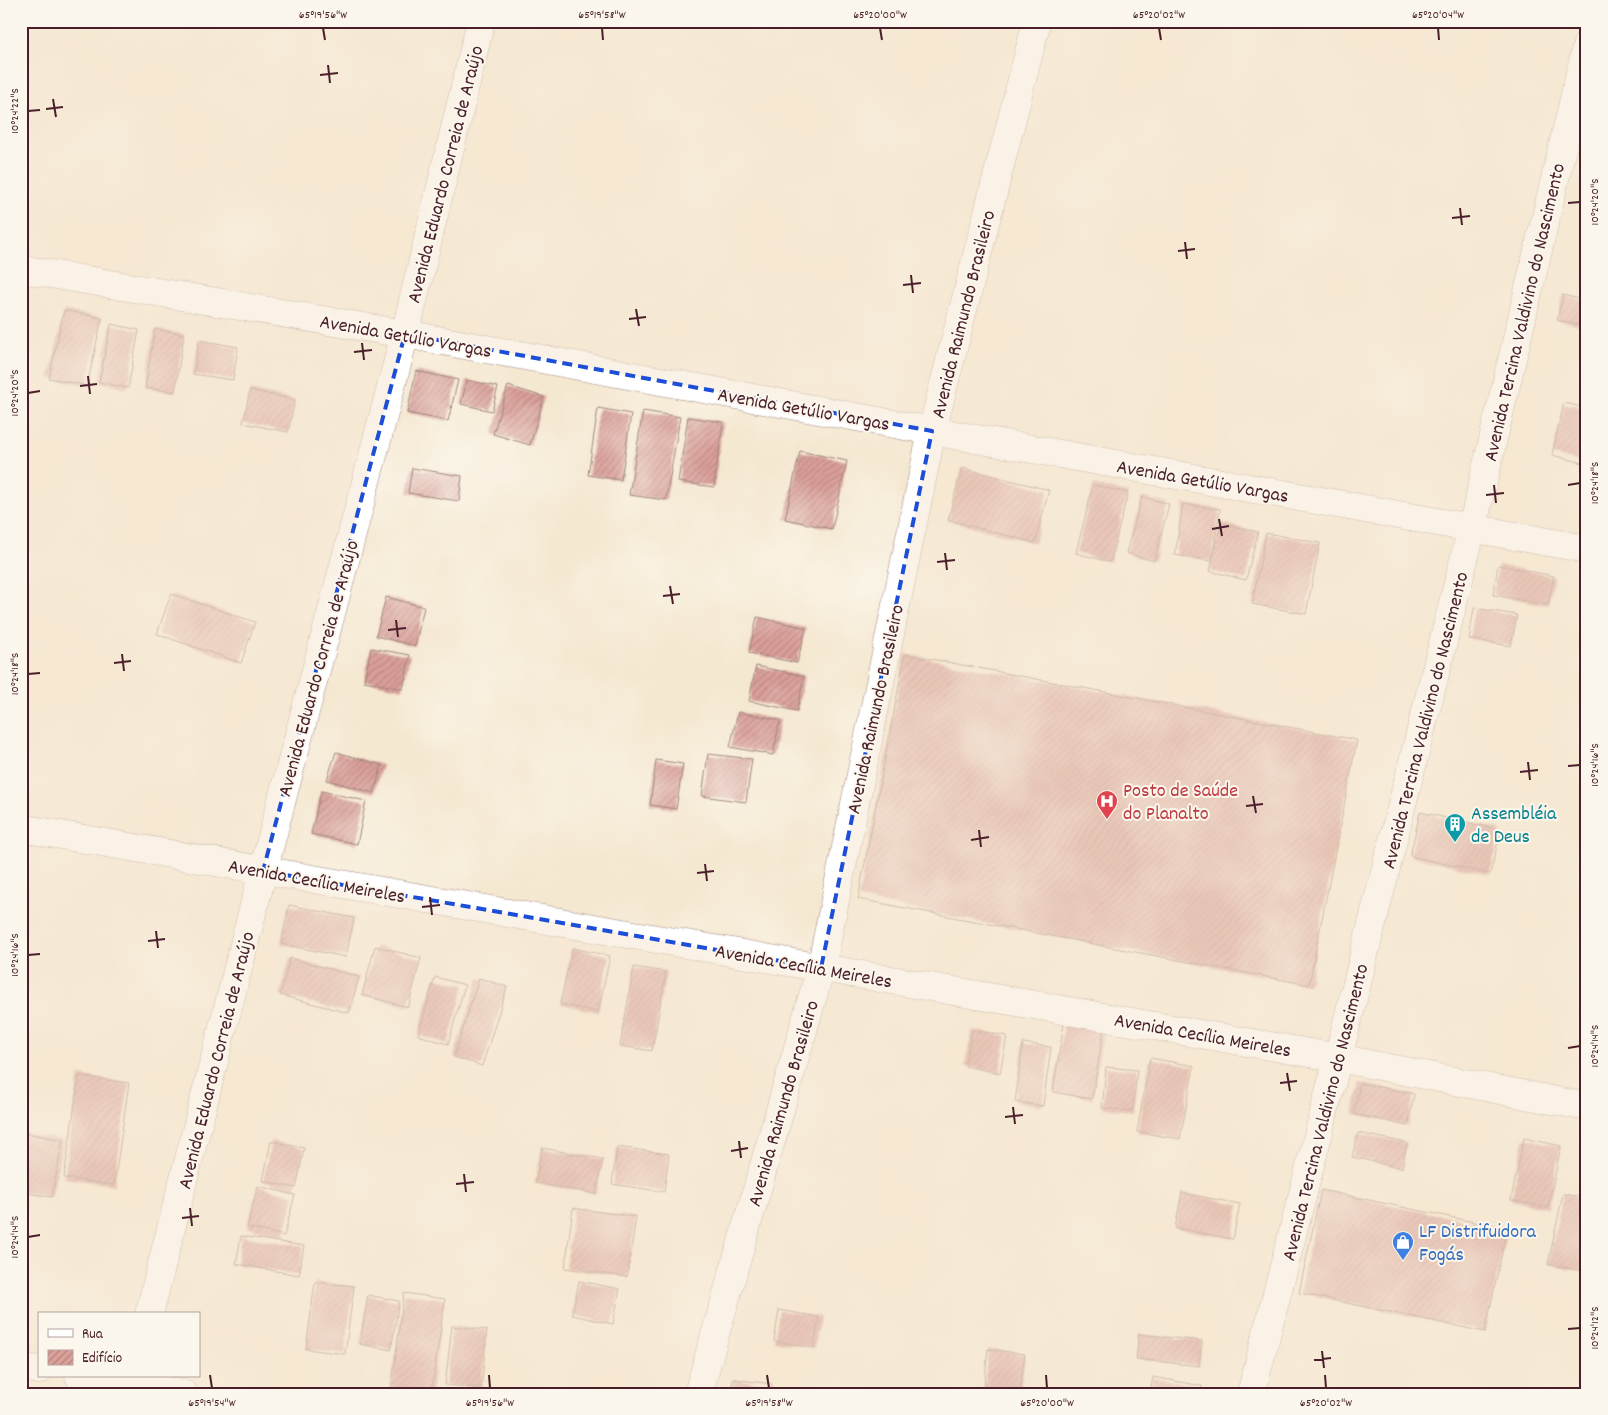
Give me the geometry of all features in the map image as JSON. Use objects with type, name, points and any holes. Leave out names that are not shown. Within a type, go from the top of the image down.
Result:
[{"type":"street","name":"Avenida Eduardo Correia de Araújo","points":[[150,1312],[263,871],[405,334],[481,21]]},
{"type":"street","name":"Avenida Raimundo Brasileiro","points":[[698,1394],[821,968],[932,431],[1037,21]]},
{"type":"street","name":"Avenida Tercina Valdivino do Nascimento","points":[[1251,1394],[1472,528],[1587,44]]},
{"type":"street","name":"Avenida Getúlio Vargas","points":[[21,270],[405,334],[1587,549]]},
{"type":"street","name":"Avenida Cecília Meireles","points":[[21,828],[1338,1058],[1587,1107]]},
{"type":"street","points":[[21,1367],[38,1370]]},
{"type":"street","points":[[91,1378],[184,1394]]},
{"type":"highlighted area","points":[[405,334],[932,431],[821,968],[263,871]]},
{"type":"building","points":[[1563,295],[1587,301],[1587,327],[1557,320]]},
{"type":"building","points":[[64,310],[102,318],[87,386],[49,378]]},
{"type":"building","points":[[111,324],[139,330],[128,388],[99,382]]},
{"type":"building","points":[[155,329],[184,334],[175,392],[145,388]]},
{"type":"building","points":[[199,340],[238,347],[233,380],[193,374]]},
{"type":"building","points":[[416,371],[458,380],[448,421],[407,413]]},
{"type":"building","points":[[467,380],[498,387],[492,411],[461,404]]},
{"type":"building","points":[[508,386],[544,397],[530,445],[493,434]]},
{"type":"building","points":[[250,390],[295,400],[288,432],[243,423]]},
{"type":"building","points":[[1564,403],[1587,408],[1587,464],[1552,455]]},
{"type":"building","points":[[598,408],[631,414],[621,480],[588,475]]},
{"type":"building","points":[[643,411],[680,417],[666,500],[629,495]]},
{"type":"building","points":[[688,417],[723,422],[714,487],[678,482]]},
{"type":"building","points":[[800,451],[847,461],[832,529],[785,519]]},
{"type":"building","points":[[412,468],[462,476],[459,501],[408,493]]},
{"type":"building","points":[[962,468],[1049,490],[1035,543],[948,520]]},
{"type":"building","points":[[1093,485],[1128,493],[1110,562],[1076,553]]},
{"type":"building","points":[[1142,497],[1169,504],[1154,561],[1126,553]]},
{"type":"building","points":[[1183,504],[1220,509],[1212,561],[1175,555]]},
{"type":"building","points":[[1221,523],[1258,532],[1246,580],[1210,571]]},
{"type":"building","points":[[1266,533],[1320,543],[1306,614],[1252,604]]},
{"type":"building","points":[[1498,565],[1554,576],[1548,605],[1493,595]]},
{"type":"building","points":[[171,594],[255,622],[241,663],[157,634]]},
{"type":"building","points":[[386,597],[424,607],[415,646],[376,636]]},
{"type":"building","points":[[1474,608],[1517,615],[1511,646],[1469,639]]},
{"type":"building","points":[[757,617],[806,628],[797,663],[749,653]]},
{"type":"building","points":[[371,648],[410,655],[403,689],[364,681]]},
{"type":"building","name":"Posto de Saúde do Planalto","points":[[905,654],[1357,740],[1309,985],[858,899]]},
{"type":"building","points":[[756,666],[804,676],[797,711],[749,701]]},
{"type":"building","points":[[738,712],[780,720],[773,755],[730,747]]},
{"type":"building","points":[[336,752],[382,765],[374,793],[327,780]]},
{"type":"building","points":[[708,754],[752,759],[746,802],[702,796]]},
{"type":"building","points":[[656,760],[683,764],[676,809],[650,805]]},
{"type":"building","points":[[321,791],[366,801],[357,844],[311,834]]},
{"type":"building","name":"Assembléia de Deus","points":[[1420,812],[1501,830],[1490,874],[1410,856]]},
{"type":"building","points":[[289,905],[354,918],[346,957],[281,944]]},
{"type":"building","points":[[375,946],[421,958],[408,1007],[362,995]]},
{"type":"building","points":[[572,948],[610,956],[598,1012],[560,1004]]},
{"type":"building","points":[[290,958],[359,977],[349,1013],[280,995]]},
{"type":"building","points":[[634,967],[666,972],[652,1051],[620,1046]]},
{"type":"building","points":[[435,977],[465,985],[448,1044],[418,1035]]},
{"type":"building","points":[[479,978],[507,987],[482,1066],[454,1057]]},
{"type":"building","points":[[1064,1023],[1104,1029],[1092,1099],[1053,1092]]},
{"type":"building","points":[[972,1030],[1007,1036],[1000,1073],[965,1066]]},
{"type":"building","points":[[1023,1043],[1051,1047],[1043,1106],[1015,1102]]},
{"type":"building","points":[[1150,1058],[1194,1066],[1180,1139],[1137,1132]]},
{"type":"building","points":[[1106,1067],[1137,1070],[1133,1111],[1102,1108]]},
{"type":"building","points":[[79,1076],[129,1083],[114,1185],[64,1178]]},
{"type":"building","points":[[1360,1083],[1414,1094],[1408,1126],[1354,1114]]},
{"type":"building","points":[[21,1132],[63,1140],[52,1197],[21,1192]]},
{"type":"building","points":[[1358,1133],[1407,1143],[1402,1168],[1352,1157]]},
{"type":"building","points":[[1524,1138],[1561,1146],[1548,1208],[1511,1200]]},
{"type":"building","points":[[271,1141],[304,1148],[296,1188],[263,1181]]},
{"type":"building","points":[[617,1147],[669,1154],[664,1192],[612,1184]]},
{"type":"building","points":[[542,1148],[603,1159],[596,1194],[535,1183]]},
{"type":"building","points":[[258,1186],[295,1195],[284,1236],[247,1227]]},
{"type":"building","name":"LF Distrifuidora Fogás","points":[[1321,1190],[1507,1229],[1485,1332],[1299,1293]]},
{"type":"building","points":[[1182,1193],[1240,1204],[1233,1239],[1175,1228]]},
{"type":"building","points":[[1563,1194],[1587,1198],[1587,1272],[1548,1264]]},
{"type":"building","points":[[573,1208],[636,1217],[627,1277],[565,1268]]},
{"type":"building","points":[[241,1236],[304,1246],[299,1275],[236,1264]]},
{"type":"building","points":[[579,1281],[620,1289],[613,1324],[572,1315]]},
{"type":"building","points":[[315,1282],[354,1286],[345,1354],[306,1349]]},
{"type":"building","points":[[404,1293],[445,1299],[431,1394],[391,1390]]},
{"type":"building","points":[[368,1295],[399,1301],[391,1350],[360,1344]]},
{"type":"building","points":[[779,1310],[819,1317],[814,1348],[774,1341]]},
{"type":"building","points":[[452,1326],[487,1330],[481,1388],[445,1385]]},
{"type":"building","points":[[1139,1334],[1202,1341],[1199,1366],[1136,1359]]},
{"type":"building","points":[[988,1349],[1025,1354],[1020,1394],[983,1394]]},
{"type":"building","points":[[1153,1377],[1202,1386],[1201,1394],[1150,1394]]},
{"type":"building","points":[[733,1379],[772,1384],[771,1394],[731,1394]]},
{"type":"place","name":"Posto de Saúde do Planalto","points":[[1107,820]]},
{"type":"place","name":"Assembléia de Deus","points":[[1455,843]]},
{"type":"place","name":"LF Distrifuidora Fogás","points":[[1403,1261]]}]
